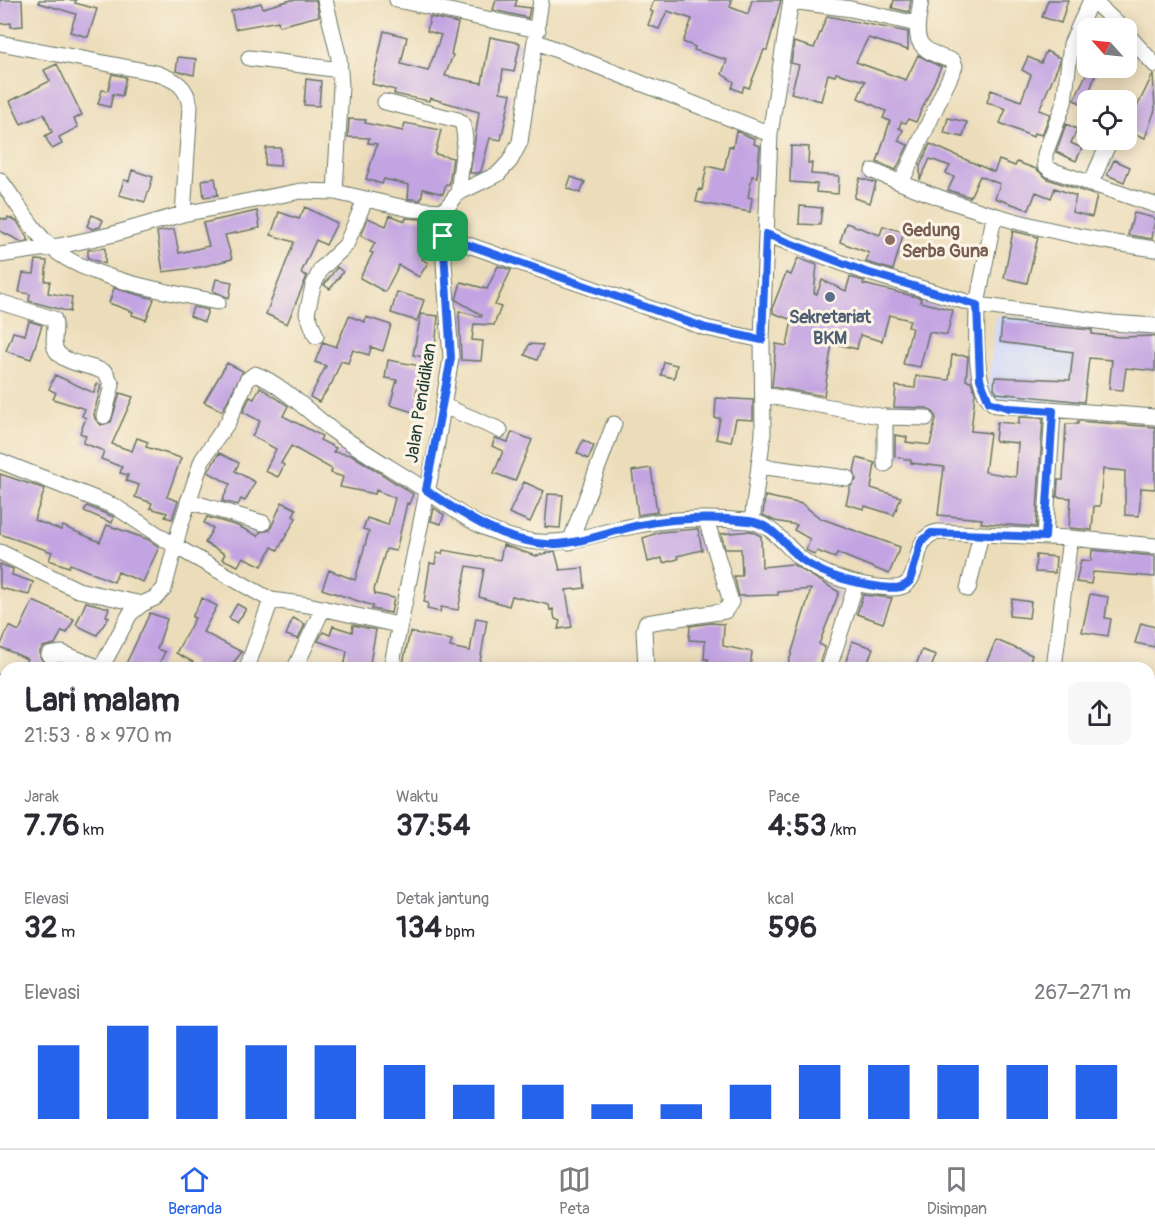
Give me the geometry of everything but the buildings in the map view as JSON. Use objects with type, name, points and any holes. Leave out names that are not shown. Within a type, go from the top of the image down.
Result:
[{"type":"street","points":[[325,0],[340,70],[335,192]]},
{"type":"street","points":[[397,0],[538,36],[770,134]]},
{"type":"street","points":[[0,255],[110,235],[183,214],[300,191],[335,192],[410,209],[444,211],[458,194],[498,174],[515,152],[523,134],[538,36],[541,0]]},
{"type":"street","points":[[752,521],[764,395],[762,340],[770,134],[791,0],[851,9],[917,24]]},
{"type":"street","points":[[901,183],[955,66],[953,61],[926,51],[916,38],[921,0]]},
{"type":"street","points":[[1111,18],[1092,0],[1071,44],[1064,104],[1044,161],[1051,170],[1155,205]]},
{"type":"street","points":[[0,44],[147,71],[179,84],[188,93],[190,107],[183,214]]},
{"type":"street","points":[[1137,45],[1155,65]]},
{"type":"street","points":[[249,58],[340,70]]},
{"type":"street","points":[[385,102],[458,120],[463,124],[465,140],[458,194]]},
{"type":"street","points":[[1091,183],[1106,150]]},
{"type":"street","points":[[873,171],[947,202],[994,217],[1155,249]]},
{"type":"street","points":[[0,180],[51,247],[80,266],[165,292],[218,302]]},
{"type":"street","points":[[316,336],[307,313],[313,286],[321,269],[346,245],[364,200]]},
{"type":"street","name":"Jalan Pendidikan","points":[[392,662],[444,406],[451,340],[443,236],[444,211]]},
{"type":"street","points":[[994,217],[977,305],[980,379],[989,402],[1009,408],[1155,417]]},
{"type":"street","points":[[766,234],[863,271],[977,305],[1112,323],[1155,326]]},
{"type":"street","points":[[443,236],[706,328],[762,340]]},
{"type":"street","points":[[0,302],[54,319],[54,343],[58,353],[68,360],[106,373],[112,385],[104,416]]},
{"type":"street","points":[[103,662],[130,614],[142,604],[155,598],[164,589],[201,460],[228,422],[247,380],[255,374],[296,401],[336,432],[491,530],[546,544],[570,542],[641,525],[706,519],[752,521],[767,527],[806,562],[856,584],[901,587],[910,581],[920,546],[928,534],[938,532],[1070,538],[1155,546]]},
{"type":"street","points":[[764,395],[885,417],[926,418]]},
{"type":"street","points":[[444,406],[500,430]]},
{"type":"street","points":[[1045,537],[1053,411]]},
{"type":"street","points":[[885,417],[885,464]]},
{"type":"street","points":[[570,542],[614,424]]},
{"type":"street","points":[[0,461],[116,507],[175,546],[271,600],[323,608],[398,625]]},
{"type":"street","points":[[759,466],[847,478]]},
{"type":"street","points":[[188,501],[263,523]]},
{"type":"street","points":[[646,662],[644,630],[646,623],[725,611],[731,602],[706,519]]},
{"type":"street","points":[[968,589],[981,534]]},
{"type":"street","points":[[1055,662],[1070,538]]},
{"type":"street","points":[[0,552],[78,590],[142,604]]},
{"type":"street","points":[[831,662],[856,584]]},
{"type":"street","points":[[249,662],[271,600]]},
{"type":"street","points":[[298,662],[323,608]]},
{"type":"street","points":[[49,655],[62,653],[85,662]]},
{"type":"shaded area","points":[[996,315],[1095,327],[1085,409],[987,399]]},
{"type":"place","name":"Gedung Serba Guna","points":[[890,240]]},
{"type":"place","name":"Sekretariat BKM","points":[[830,297]]},
{"type":"route","points":[[766,234],[863,271],[977,305],[980,379],[989,402],[1009,408],[1053,411],[1045,537],[938,532],[928,534],[921,542],[915,570],[910,581],[901,587],[893,588],[856,584],[816,568],[798,556],[767,527],[752,521],[675,520],[641,525],[559,544],[517,539],[477,524],[426,490],[436,449],[451,358],[451,330],[446,294],[443,236],[706,328],[725,334],[762,340],[766,234]]}]
